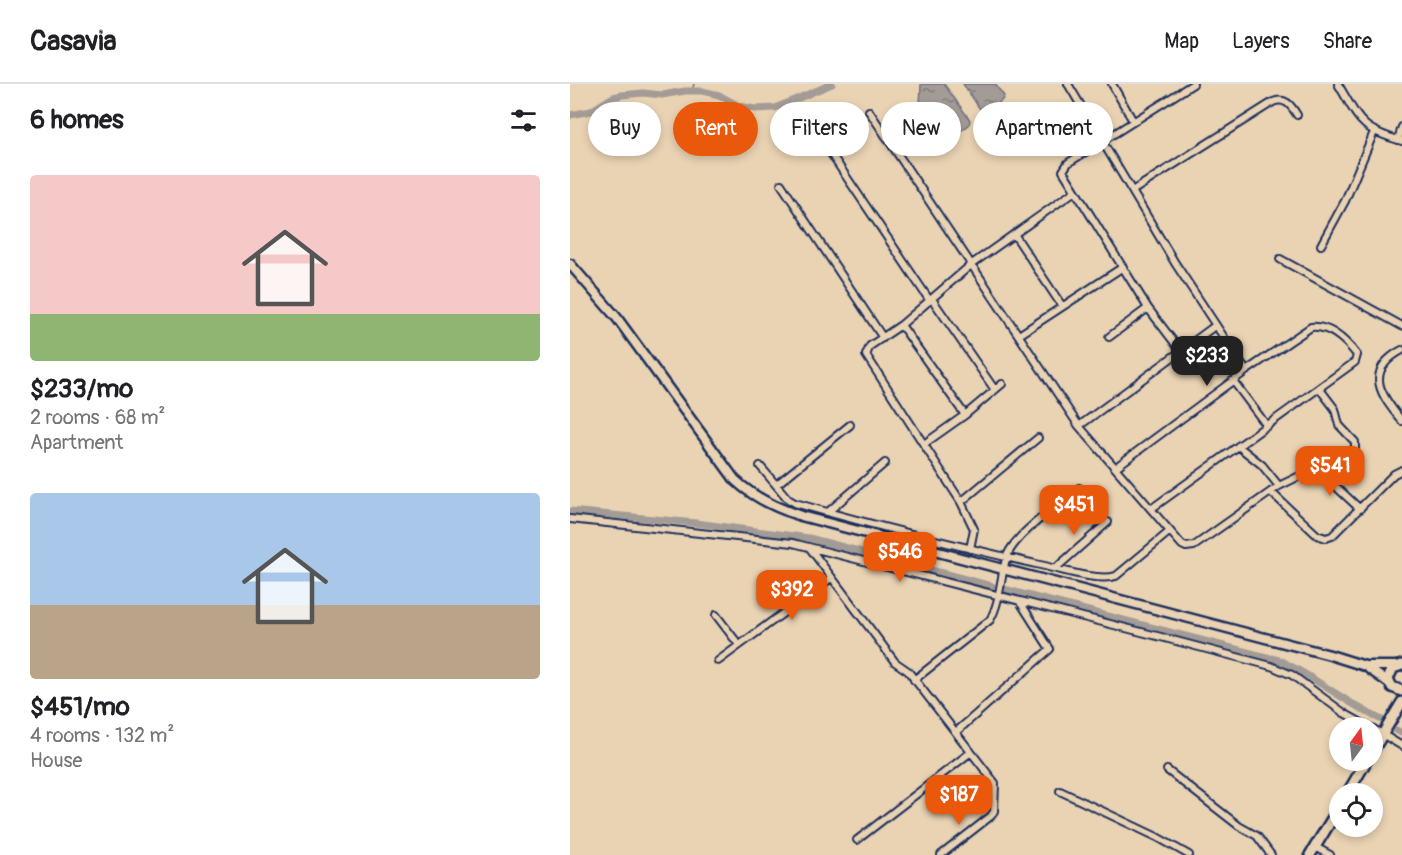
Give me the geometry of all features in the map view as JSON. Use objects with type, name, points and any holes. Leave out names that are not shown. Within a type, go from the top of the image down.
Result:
[{"type":"main road","points":[[570,264],[605,303],[727,469],[745,489],[771,504],[801,516],[1365,666],[1400,665]]},
{"type":"main road","points":[[1395,714],[1396,706],[1388,675],[1400,665]]},
{"type":"main road","points":[[1365,666],[1402,691]]},
{"type":"main road","points":[[1383,734],[1402,702]]},
{"type":"main road","points":[[1312,851],[1329,824]]},
{"type":"street","points":[[1068,84],[1078,102]]},
{"type":"street","points":[[1112,84],[1133,121]]},
{"type":"street","points":[[1113,134],[1193,84]]},
{"type":"street","points":[[1338,84],[1365,126],[1374,132],[1400,140],[1402,127]]},
{"type":"street","points":[[1132,191],[1277,100],[1288,103],[1297,115]]},
{"type":"street","points":[[869,111],[1079,426],[1151,508],[1169,532],[1184,546],[1194,546],[1279,486],[1352,452],[1356,446],[1353,438],[1339,425],[1335,409],[1319,388]]},
{"type":"street","points":[[1321,245],[1345,201],[1374,132]]},
{"type":"street","points":[[833,156],[995,390]]},
{"type":"street","points":[[1078,156],[1068,163],[1063,171],[1148,308],[1180,350]]},
{"type":"street","points":[[1110,156],[1175,263],[1246,371]]},
{"type":"street","points":[[781,184],[883,338]]},
{"type":"street","points":[[970,549],[974,529],[961,502],[866,355],[870,346],[901,325],[972,264],[1075,191]]},
{"type":"street","points":[[1014,234],[1062,306]]},
{"type":"street","points":[[1280,259],[1402,326]]},
{"type":"street","points":[[1019,335],[1123,267]]},
{"type":"street","points":[[1108,337],[1148,308]]},
{"type":"street","points":[[901,325],[965,415]]},
{"type":"street","points":[[1079,426],[1216,325]]},
{"type":"street","points":[[1116,467],[1246,371],[1311,327],[1318,327],[1344,339],[1357,358],[1355,362],[1151,508]]},
{"type":"street","points":[[1402,350],[1386,364],[1381,372],[1379,386],[1384,400],[1402,421]]},
{"type":"street","points":[[1234,382],[1267,426]]},
{"type":"street","points":[[924,444],[965,415],[1002,384]]},
{"type":"street","points":[[776,485],[850,425]]},
{"type":"street","points":[[961,502],[1038,438]]},
{"type":"street","points":[[1238,446],[1262,465],[1279,486]]},
{"type":"street","points":[[828,512],[885,463]]},
{"type":"street","points":[[760,466],[788,499],[795,503],[970,549],[1108,578],[1116,576],[1169,532]]},
{"type":"street","points":[[1316,468],[1360,509]]},
{"type":"street","points":[[1271,492],[1323,538],[1332,536],[1394,474],[1402,470]]},
{"type":"street","points":[[914,680],[990,620],[1007,557],[1014,542],[1079,488]]},
{"type":"street","points":[[570,519],[809,547],[1270,666],[1292,675],[1353,717]]},
{"type":"street","points":[[1056,568],[1108,522]]},
{"type":"street","points":[[809,547],[896,662],[904,667],[995,783],[994,811],[989,819],[941,855]]},
{"type":"street","points":[[718,661],[831,578]]},
{"type":"street","points":[[956,732],[1050,649],[1020,602]]},
{"type":"street","points":[[716,615],[739,645]]},
{"type":"street","points":[[1383,734],[1402,746]]},
{"type":"street","points":[[857,840],[971,752]]},
{"type":"street","points":[[1167,770],[1239,826],[1257,836],[1271,855]]},
{"type":"street","points":[[1060,791],[1189,855]]},
{"type":"street","points":[[1312,851],[1330,855]]},
{"type":"water","points":[[921,84],[944,84],[957,102],[920,102]]},
{"type":"water","points":[[963,84],[995,84],[1004,96],[1000,102],[975,102]]},
{"type":"water","points":[[961,108],[970,120],[969,125],[961,131]]},
{"type":"waterway","points":[[692,91],[694,84]]},
{"type":"waterway","points":[[570,115],[591,111],[613,97],[622,95],[643,93],[662,95],[685,91],[702,91],[719,95],[739,106],[755,109],[775,108],[832,84]]},
{"type":"waterway","points":[[570,511],[696,523],[809,538],[992,586]]},
{"type":"waterway","points":[[1000,588],[1279,660],[1376,717]]},
{"type":"waterway","points":[[1396,730],[1402,733]]}]
